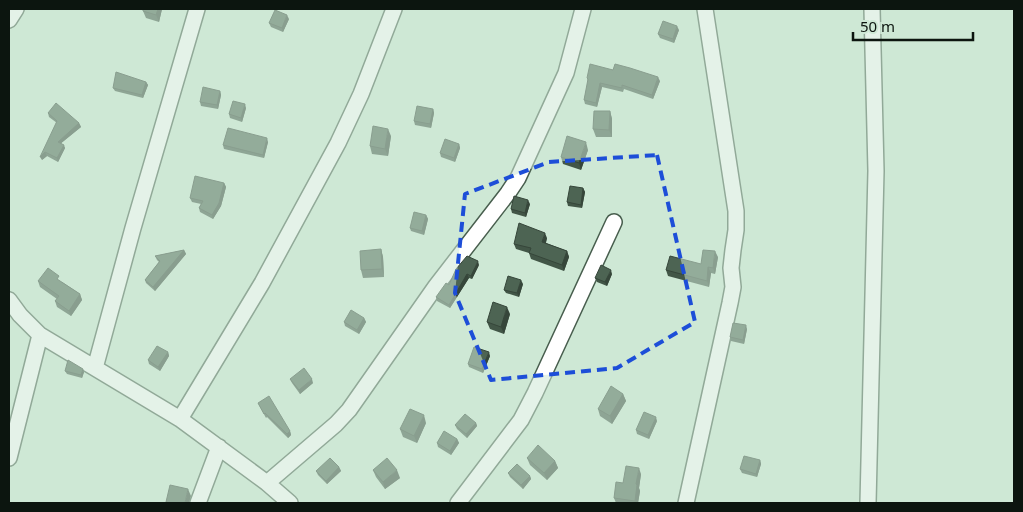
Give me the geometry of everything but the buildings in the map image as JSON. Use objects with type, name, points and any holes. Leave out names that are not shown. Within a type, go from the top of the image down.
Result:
[{"type":"street","points":[[9,20],[16,9]]},
{"type":"street","points":[[95,368],[133,228],[197,9]]},
{"type":"street","points":[[180,419],[262,283],[338,143],[361,94],[394,9]]},
{"type":"street","points":[[267,483],[336,424],[349,410],[436,286],[518,178],[566,73],[583,9]]},
{"type":"street","points":[[686,503],[733,287],[731,268],[736,230],[736,212],[705,9]]},
{"type":"street","points":[[868,503],[876,171],[872,9]]},
{"type":"street","points":[[459,503],[521,420],[614,222]]},
{"type":"street","points":[[9,300],[20,315],[40,335],[180,419],[267,483],[289,503]]},
{"type":"street","points":[[9,458],[40,335]]},
{"type":"street","points":[[198,503],[219,447]]},
{"type":"highlighted area","points":[[657,155],[695,322],[617,368],[491,380],[455,293],[465,194],[549,162]]}]
